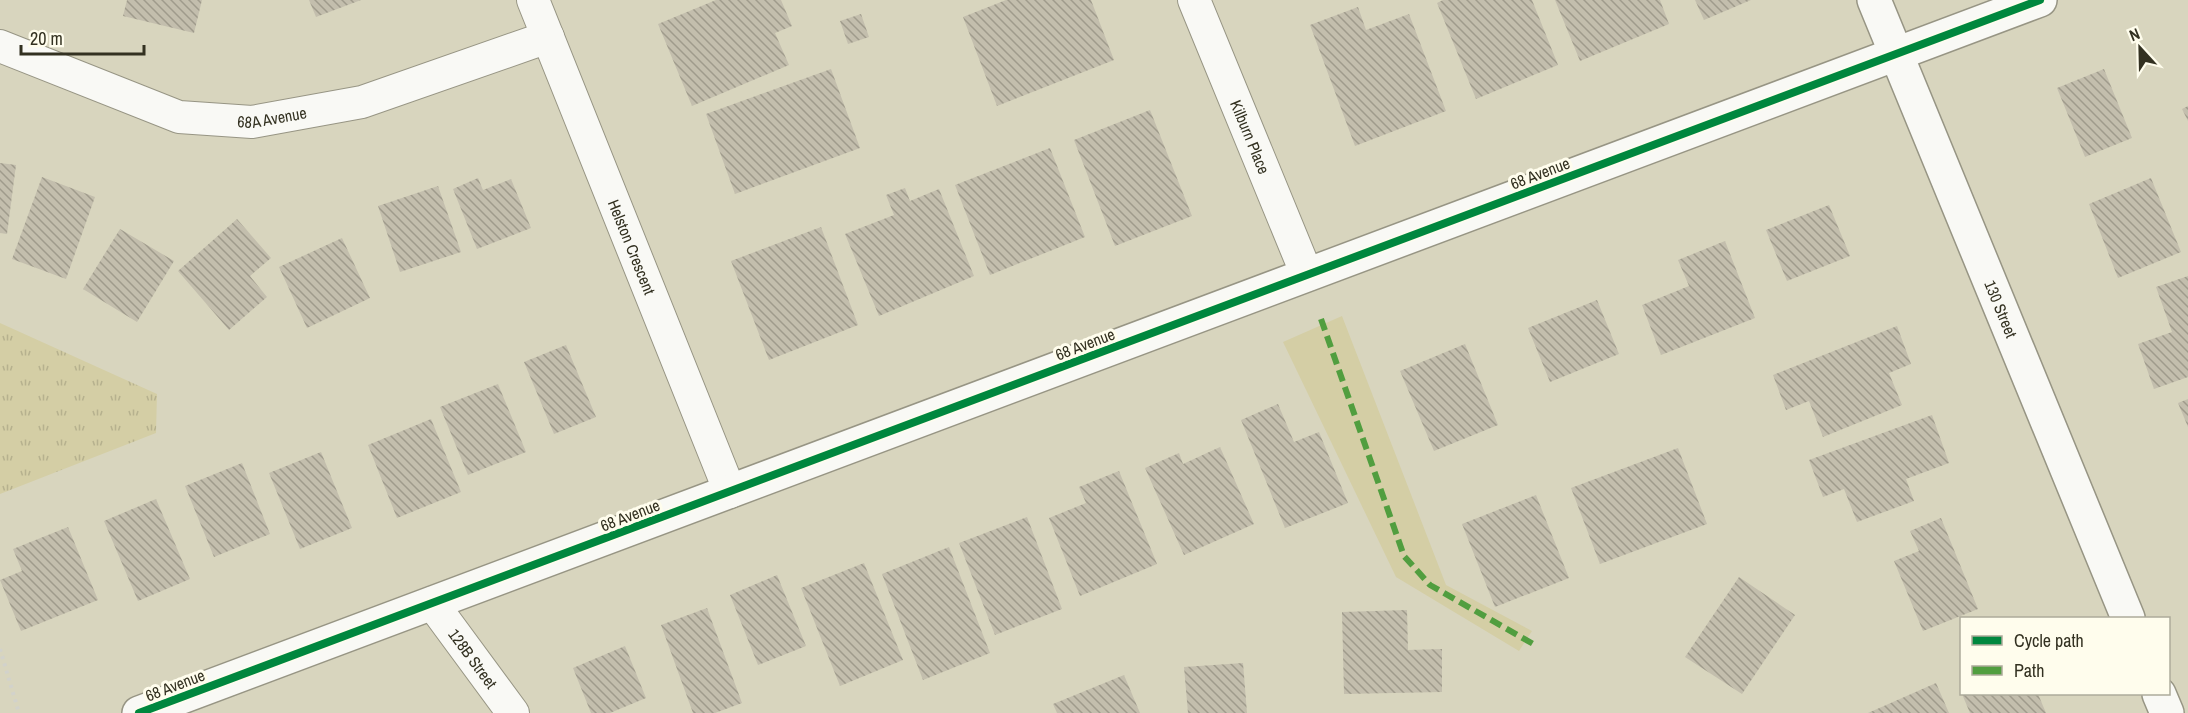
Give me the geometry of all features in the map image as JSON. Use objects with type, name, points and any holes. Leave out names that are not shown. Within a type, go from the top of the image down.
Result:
[{"type":"street","name":"Helston Crescent","points":[[533,0],[730,492]]},
{"type":"street","name":"Kilburn Place","points":[[1194,0],[1307,275]]},
{"type":"street","name":"130 Street","points":[[1874,0],[2128,617]]},
{"type":"street","name":"68 Avenue","points":[[139,713],[2040,0]]},
{"type":"street","name":"68A Avenue","points":[[0,46],[179,117],[252,122],[362,102],[548,37]]},
{"type":"street","name":"128B Street","points":[[432,603],[513,713]]},
{"type":"street","points":[[2160,695],[2168,713]]},
{"type":"path","points":[[0,649],[19,713]]},
{"type":"green space","points":[[1342,316],[1446,585],[1532,631],[1519,651],[1396,577],[1283,342]]},
{"type":"green space","points":[[0,323],[157,394],[156,433],[0,494]]},
{"type":"building","points":[[127,0],[202,0],[194,33],[123,16]]},
{"type":"building","points":[[309,0],[361,0],[316,17]]},
{"type":"building","points":[[716,0],[781,0],[792,26],[775,33],[789,65],[692,106],[658,24]]},
{"type":"building","points":[[1006,0],[1091,0],[1114,60],[997,106],[963,17]]},
{"type":"building","points":[[1443,0],[1532,0],[1558,65],[1476,99],[1437,3]]},
{"type":"building","points":[[1555,0],[1660,0],[1669,24],[1580,61]]},
{"type":"building","points":[[1695,0],[1751,0],[1704,20]]},
{"type":"building","points":[[1358,7],[1366,30],[1409,14],[1446,111],[1355,146],[1310,25]]},
{"type":"building","points":[[861,14],[869,37],[848,44],[840,21]]},
{"type":"building","points":[[831,69],[860,148],[735,194],[706,114]]},
{"type":"building","points":[[2104,69],[2132,138],[2085,157],[2057,88]]},
{"type":"building","points":[[2188,106],[2188,121],[2182,109]]},
{"type":"building","points":[[1150,110],[1192,216],[1115,246],[1074,140]]},
{"type":"building","points":[[1050,148],[1085,237],[990,275],[955,185]]},
{"type":"building","points":[[0,163],[16,165],[7,234],[0,233]]},
{"type":"building","points":[[42,177],[95,197],[66,279],[12,259]]},
{"type":"building","points":[[478,178],[483,190],[511,179],[531,228],[477,249],[453,189]]},
{"type":"building","points":[[2151,178],[2181,252],[2118,278],[2089,204]]},
{"type":"building","points":[[438,186],[461,252],[400,272],[378,206]]},
{"type":"building","points":[[905,188],[910,201],[939,189],[974,276],[879,316],[845,234],[894,215],[886,195]]},
{"type":"building","points":[[1829,205],[1850,256],[1787,281],[1766,230]]},
{"type":"building","points":[[237,219],[271,258],[250,276],[267,297],[229,330],[178,271]]},
{"type":"building","points":[[821,227],[858,325],[769,360],[731,261]]},
{"type":"building","points":[[120,229],[174,261],[137,322],[83,289]]},
{"type":"building","points":[[342,238],[370,298],[307,328],[279,267]]},
{"type":"building","points":[[1725,241],[1755,318],[1661,355],[1642,305],[1689,286],[1678,260]]},
{"type":"building","points":[[2188,276],[2188,377],[2154,389],[2138,344],[2172,332],[2156,287]]},
{"type":"building","points":[[1597,300],[1619,354],[1550,382],[1528,328]]},
{"type":"building","points":[[1897,326],[1911,364],[1889,373],[1902,405],[1823,437],[1809,401],[1786,410],[1773,375]]},
{"type":"building","points":[[1465,344],[1498,425],[1434,451],[1400,371]]},
{"type":"building","points":[[566,345],[596,417],[554,434],[524,362]]},
{"type":"building","points":[[498,384],[526,452],[468,475],[440,407]]},
{"type":"building","points":[[2188,399],[2188,427],[2178,403]]},
{"type":"building","points":[[1278,404],[1294,442],[1319,432],[1348,503],[1285,528],[1241,420]]},
{"type":"building","points":[[1932,415],[1949,463],[1906,479],[1914,501],[1857,522],[1844,489],[1823,497],[1809,460]]},
{"type":"building","points":[[431,419],[461,492],[397,518],[368,445]]},
{"type":"building","points":[[1220,447],[1254,524],[1184,555],[1145,468],[1179,453],[1183,464]]},
{"type":"building","points":[[1678,448],[1707,524],[1600,564],[1571,488]]},
{"type":"building","points":[[321,452],[352,528],[300,549],[269,473]]},
{"type":"building","points":[[242,463],[270,534],[214,557],[185,486]]},
{"type":"building","points":[[1119,471],[1157,564],[1080,596],[1049,518],[1086,503],[1079,487]]},
{"type":"building","points":[[1536,495],[1569,578],[1495,607],[1462,524]]},
{"type":"building","points":[[156,499],[190,579],[138,601],[104,521]]},
{"type":"building","points":[[1027,517],[1062,609],[995,635],[959,543]]},
{"type":"building","points":[[1941,518],[1978,609],[1923,631],[1894,561],[1919,551],[1910,531]]},
{"type":"building","points":[[68,527],[98,600],[21,631],[0,580],[22,571],[13,549]]},
{"type":"building","points":[[949,547],[990,653],[923,680],[882,574]]},
{"type":"building","points":[[864,563],[903,660],[840,686],[801,588]]},
{"type":"building","points":[[777,575],[806,646],[758,665],[730,595]]},
{"type":"building","points":[[1739,577],[1795,615],[1742,694],[1685,657]]},
{"type":"building","points":[[707,608],[742,703],[715,713],[693,713],[661,625]]},
{"type":"building","points":[[1407,610],[1408,650],[1442,649],[1442,692],[1344,694],[1342,612]]},
{"type":"building","points":[[625,646],[646,698],[610,713],[591,713],[573,668]]},
{"type":"building","points":[[1243,663],[1247,713],[1188,713],[1184,667]]},
{"type":"building","points":[[1124,675],[1140,713],[1057,713],[1053,704]]},
{"type":"building","points":[[1936,683],[1949,713],[1868,713]]},
{"type":"building","points":[[1962,695],[2038,695],[2046,713],[1970,713]]},
{"type":"marked path","points":[[1321,319],[1404,556],[1430,585],[1535,645]]},
{"type":"cycle path","points":[[139,713],[2040,0]]}]
